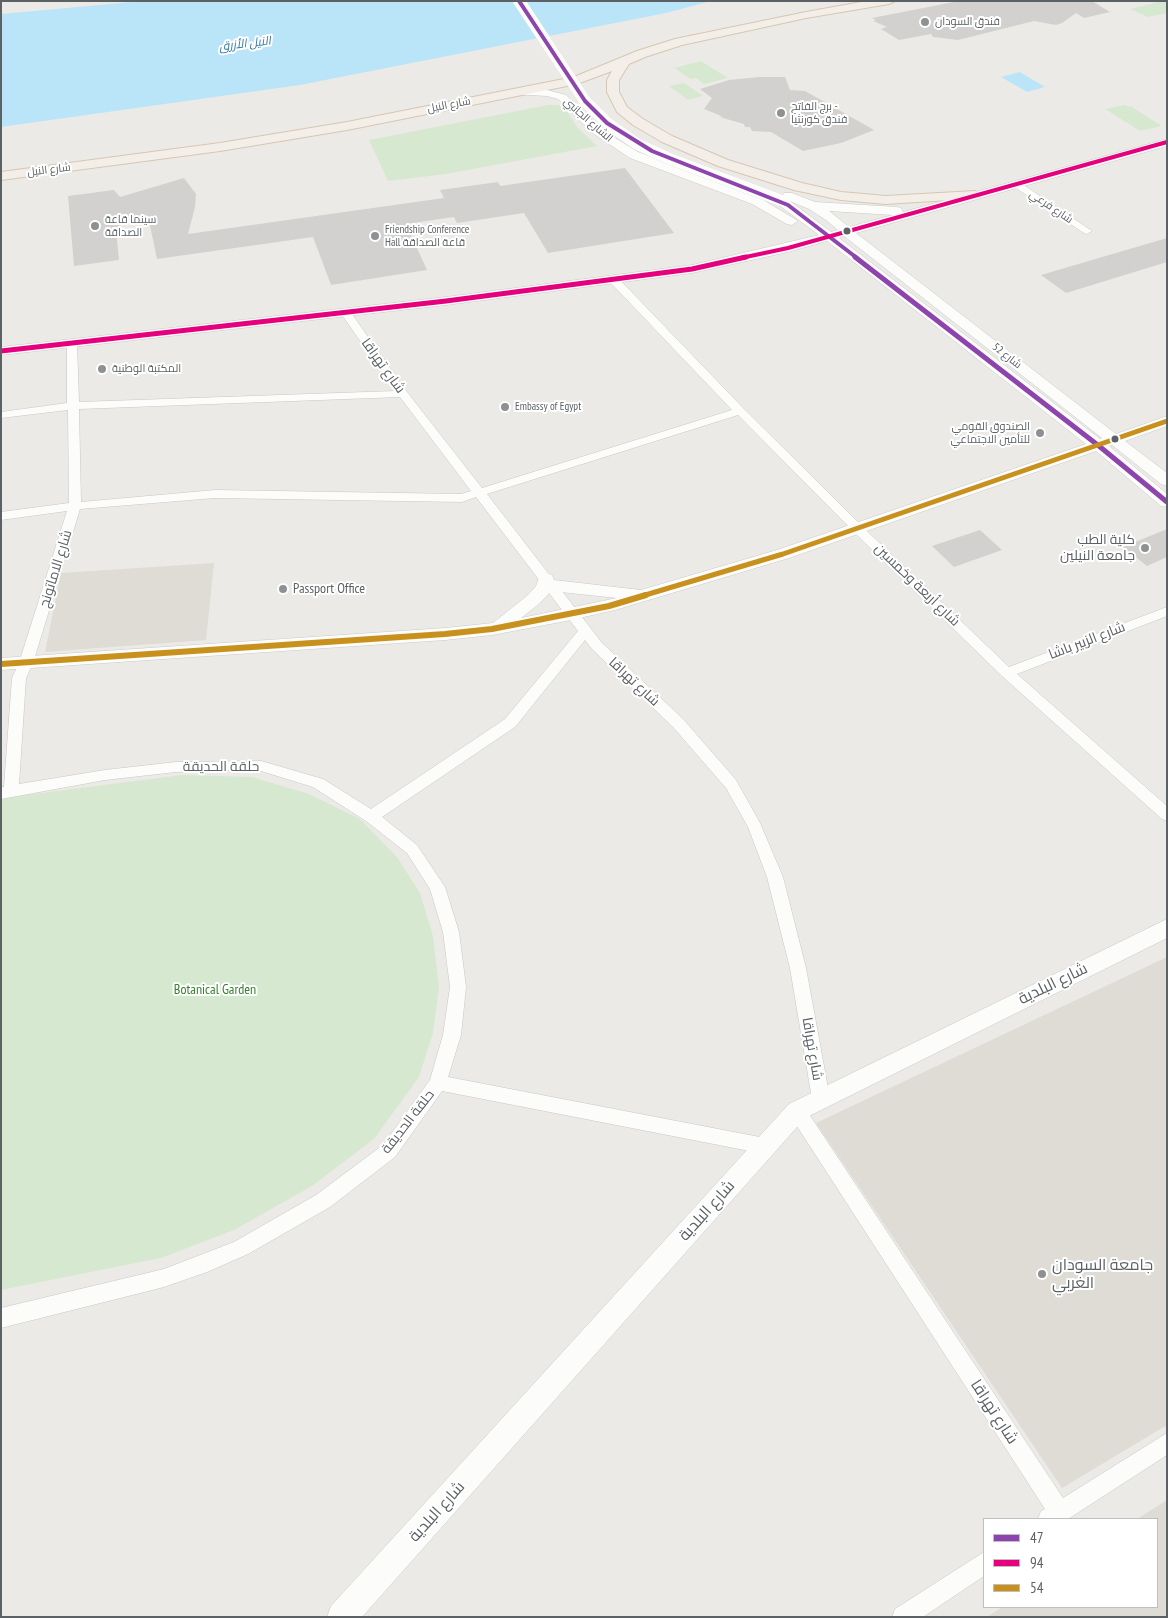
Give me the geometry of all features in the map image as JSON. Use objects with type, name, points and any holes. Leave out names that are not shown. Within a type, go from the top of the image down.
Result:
[{"type":"main road","name":"شارع النيل","points":[[307,128],[472,92],[579,65],[659,38],[822,1]]},
{"type":"main road","name":"شارع النيل","points":[[1,176],[11,168],[307,128],[577,80],[625,60],[679,42],[798,16],[889,1]]},
{"type":"main road","points":[[625,60],[612,80],[613,92],[622,109],[638,122],[667,139],[723,163],[812,190],[841,196],[886,200],[975,195]]},
{"type":"street","points":[[519,1],[585,101],[607,123],[637,144],[670,159],[782,198],[807,203],[872,210],[919,211]]},
{"type":"street","points":[[530,1],[566,56],[605,109],[618,121],[650,142],[782,198],[823,238]]},
{"type":"street","name":"الشارع الجانبي","points":[[516,92],[547,93],[562,97],[598,132],[616,145],[669,170],[756,201],[823,238]]},
{"type":"street","points":[[1,352],[614,280],[692,269],[788,248],[1167,142]]},
{"type":"street","name":"شارع فرعي","points":[[1016,184],[1087,231]]},
{"type":"street","points":[[807,203],[812,190]]},
{"type":"street","name":"شارع 52","points":[[807,203],[831,216],[847,232],[1167,480]]},
{"type":"street","name":"شارع 52","points":[[823,238],[1098,446],[1167,502]]},
{"type":"street","name":"شارع أربعة وخمسين","points":[[614,280],[740,411],[858,529],[1007,673],[1167,815]]},
{"type":"street","name":"شارع تهراقا","points":[[344,312],[478,493],[602,652],[668,714],[725,774],[755,827],[775,877],[798,968],[821,1099]]},
{"type":"street","name":"شارع الاماتونج","points":[[6,793],[20,678],[76,506],[72,343]]},
{"type":"street","points":[[1,415],[74,406],[403,394]]},
{"type":"street","points":[[1,516],[76,506],[215,494],[454,499],[470,497],[740,411]]},
{"type":"street","points":[[1,664],[445,634],[492,629],[610,606],[858,529],[1167,421]]},
{"type":"street","points":[[492,629],[508,620],[534,599],[548,582],[598,591],[650,594]]},
{"type":"street","name":"شارع الزبير باشا","points":[[1007,673],[1167,611]]},
{"type":"street","points":[[371,817],[510,723],[586,630]]},
{"type":"street","name":"حلقة الحديقة","points":[[1,1318],[164,1278],[207,1263],[242,1248],[323,1201],[389,1151],[438,1083],[452,1035],[458,987],[451,932],[437,887],[412,849],[371,817],[318,783],[261,766],[176,767],[106,775],[6,793]]},
{"type":"street","name":"شارع البلدية","points":[[342,1617],[797,1111],[1167,928]]},
{"type":"street","points":[[438,1083],[765,1146]]},
{"type":"street","name":"شارع تهراقا","points":[[797,1111],[1054,1516]]},
{"type":"street","points":[[1054,1516],[1167,1443]]},
{"type":"street","points":[[903,1617],[983,1563]]},
{"type":"shaded area","points":[[214,563],[206,640],[45,652],[61,573]]},
{"type":"shaded area","name":"جامعة السودان الغربي","points":[[1167,957],[1167,1425],[1062,1488],[816,1123]]},
{"type":"shaded area","points":[[1167,1500],[1167,1617],[987,1617],[1000,1608],[1158,1608],[1158,1518],[1139,1518]]},
{"type":"green space","points":[[1167,1],[1167,13],[1148,17],[1130,9]]},
{"type":"green space","points":[[701,61],[728,78],[704,84],[696,78],[691,79],[674,68]]},
{"type":"green space","points":[[684,83],[703,96],[688,100],[669,86]]},
{"type":"green space","points":[[548,105],[559,105],[566,110],[577,127],[597,146],[446,174],[388,181],[369,140]]},
{"type":"green space","points":[[1124,105],[1132,107],[1162,126],[1140,131],[1105,109]]},
{"type":"green space","name":"Botanical Garden","points":[[182,775],[252,777],[309,794],[360,819],[397,857],[420,893],[433,936],[439,988],[433,1033],[419,1077],[374,1139],[312,1186],[234,1230],[161,1258],[1,1290],[1,798]]},
{"type":"water","name":"النيل الأزرق","points":[[143,1],[711,1],[666,13],[300,85],[1,127],[1,14]]},
{"type":"water","points":[[1020,72],[1045,87],[1027,92],[1001,77]]},
{"type":"building","points":[[959,1],[1092,1],[1110,12],[1084,18],[1076,13],[1056,25],[1034,21],[958,40],[933,37],[931,34],[899,40],[881,29],[887,27],[873,21],[876,20],[872,18]]},
{"type":"building","name":"برج الفاتح - فندق كورنثيا","points":[[785,77],[790,90],[805,91],[874,130],[841,143],[803,151],[771,132],[752,131],[750,127],[745,127],[744,124],[723,118],[704,109],[712,98],[700,89],[729,80]]},
{"type":"building","points":[[625,168],[674,233],[548,253],[524,213],[457,223],[454,217],[406,224],[427,270],[331,285],[313,237],[157,259],[148,216],[124,219],[116,230],[119,260],[74,266],[68,196],[114,190],[120,197],[184,178],[196,194],[195,207],[188,234],[444,198],[440,190],[498,182],[500,186]]},
{"type":"building","points":[[1167,238],[1167,262],[1066,293],[1041,275]]},
{"type":"building","name":"كلية الطب جامعة النيلين","points":[[1167,529],[1167,557],[1147,566],[1123,547]]},
{"type":"building","points":[[980,530],[1002,550],[954,567],[932,546]]},
{"type":"transit line","name":"47","points":[[519,1],[585,101],[607,123],[652,151],[788,205],[1099,446],[1167,502]]},
{"type":"transit line","name":"94","points":[[1,351],[446,301],[692,269],[788,248],[1167,142]]},
{"type":"transit line","name":"54","points":[[1,664],[445,634],[492,629],[566,615],[609,606],[783,554],[1167,421]]},
{"type":"place","name":"فندق السودان","points":[[925,22]]},
{"type":"place","name":"برج الفاتح - فندق كورنثيا","points":[[781,113]]},
{"type":"place","name":"سينما قاعة الصداقة","points":[[95,226]]},
{"type":"place","name":"Friendship Conference Hall قاعة الصداقة","points":[[375,236]]},
{"type":"place","name":"المكتبة الوطنية","points":[[102,369]]},
{"type":"place","name":"Embassy of Egypt","points":[[505,407]]},
{"type":"place","name":"الصندوق القومي للتأمين الاجتماعي","points":[[1040,433]]},
{"type":"place","name":"كلية الطب جامعة النيلين","points":[[1145,548]]},
{"type":"place","name":"Passport Office","points":[[283,589]]},
{"type":"place","name":"جامعة السودان الغربي","points":[[1042,1274]]}]
